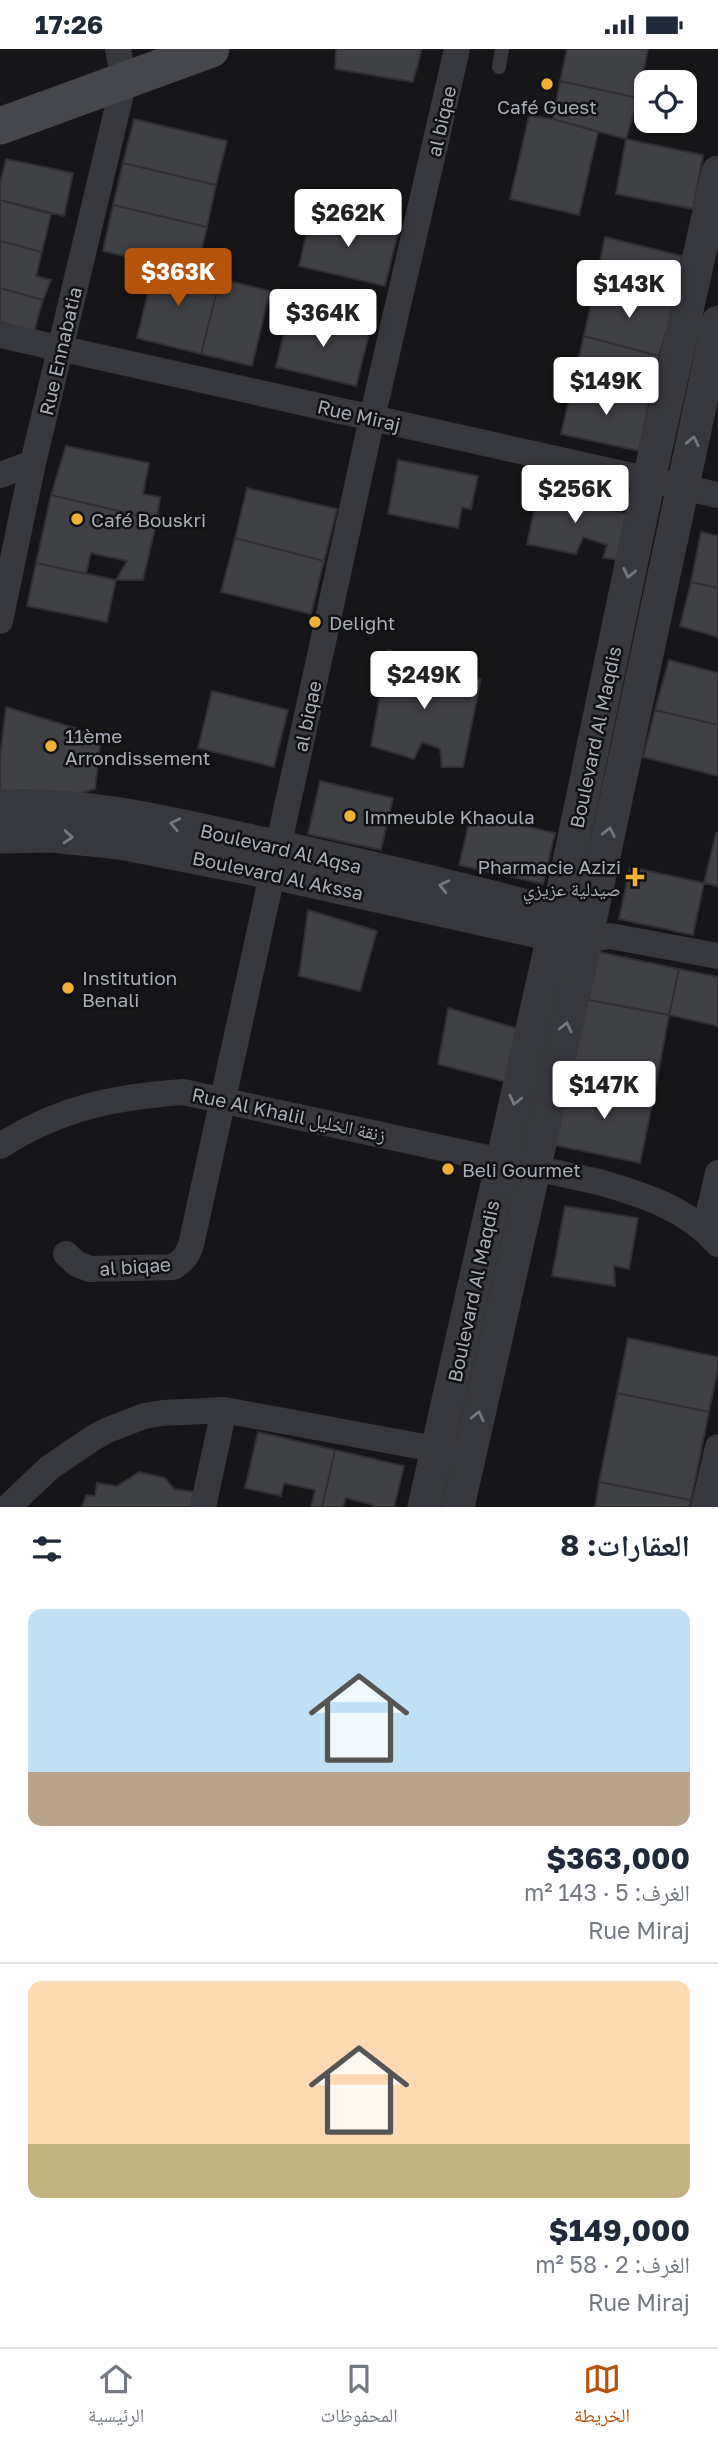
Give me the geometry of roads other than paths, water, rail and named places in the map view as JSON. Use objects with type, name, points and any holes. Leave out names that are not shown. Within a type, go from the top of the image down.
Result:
[{"type":"main road","points":[[0,126],[121,65],[211,49]]},
{"type":"street","name":"al biqae","points":[[66,1254],[77,1264],[103,1271],[173,1267],[187,1255],[191,1245],[372,418],[457,49]]},
{"type":"street","name":"Rue Ennabatia","points":[[0,621],[121,65]]},
{"type":"street","name":"Boulevard Al Maqdis","points":[[458,1507],[534,1168],[579,930],[649,478],[707,278],[718,172]]},
{"type":"street","name":"Boulevard Al Maqdis","points":[[425,1507],[501,1160],[579,930],[684,487],[718,322]]},
{"type":"street","name":"Rue Miraj","points":[[0,335],[718,495]]},
{"type":"street","points":[[0,475],[33,463]]},
{"type":"street","name":"Boulevard Al Aqsa","points":[[0,806],[57,806],[107,810],[276,860],[579,930]]},
{"type":"street","name":"Boulevard Al Akssa","points":[[0,837],[52,836],[276,860]]},
{"type":"street","points":[[579,930],[718,956]]},
{"type":"street","name":"Rue Al Khalil زنقة الخليل","points":[[0,1146],[63,1114],[125,1097],[183,1091],[599,1182],[660,1201],[712,1237]]},
{"type":"street","points":[[712,1237],[718,1173]]},
{"type":"street","points":[[203,1507],[224,1410]]},
{"type":"street","points":[[0,1500],[7,1507],[49,1468],[108,1430],[154,1415],[183,1411],[224,1410],[470,1456]]},
{"type":"street","points":[[704,1507],[718,1447]]},
{"type":"lane","points":[[499,67],[502,49]]},
{"type":"place","name":"Café Guest","points":[[547,84]]},
{"type":"place","name":"Café Bouskri","points":[[77,519]]},
{"type":"place","name":"Delight","points":[[315,622]]},
{"type":"place","name":"11ème Arrondissement","points":[[51,746]]},
{"type":"place","name":"Immeuble Khaoula","points":[[350,816]]},
{"type":"place","name":"Pharmacie Azizi صيدلية عزيزي","points":[[635,877]]},
{"type":"place","name":"Institution Benali","points":[[68,988]]},
{"type":"place","name":"Beli Gourmet","points":[[448,1169]]}]
